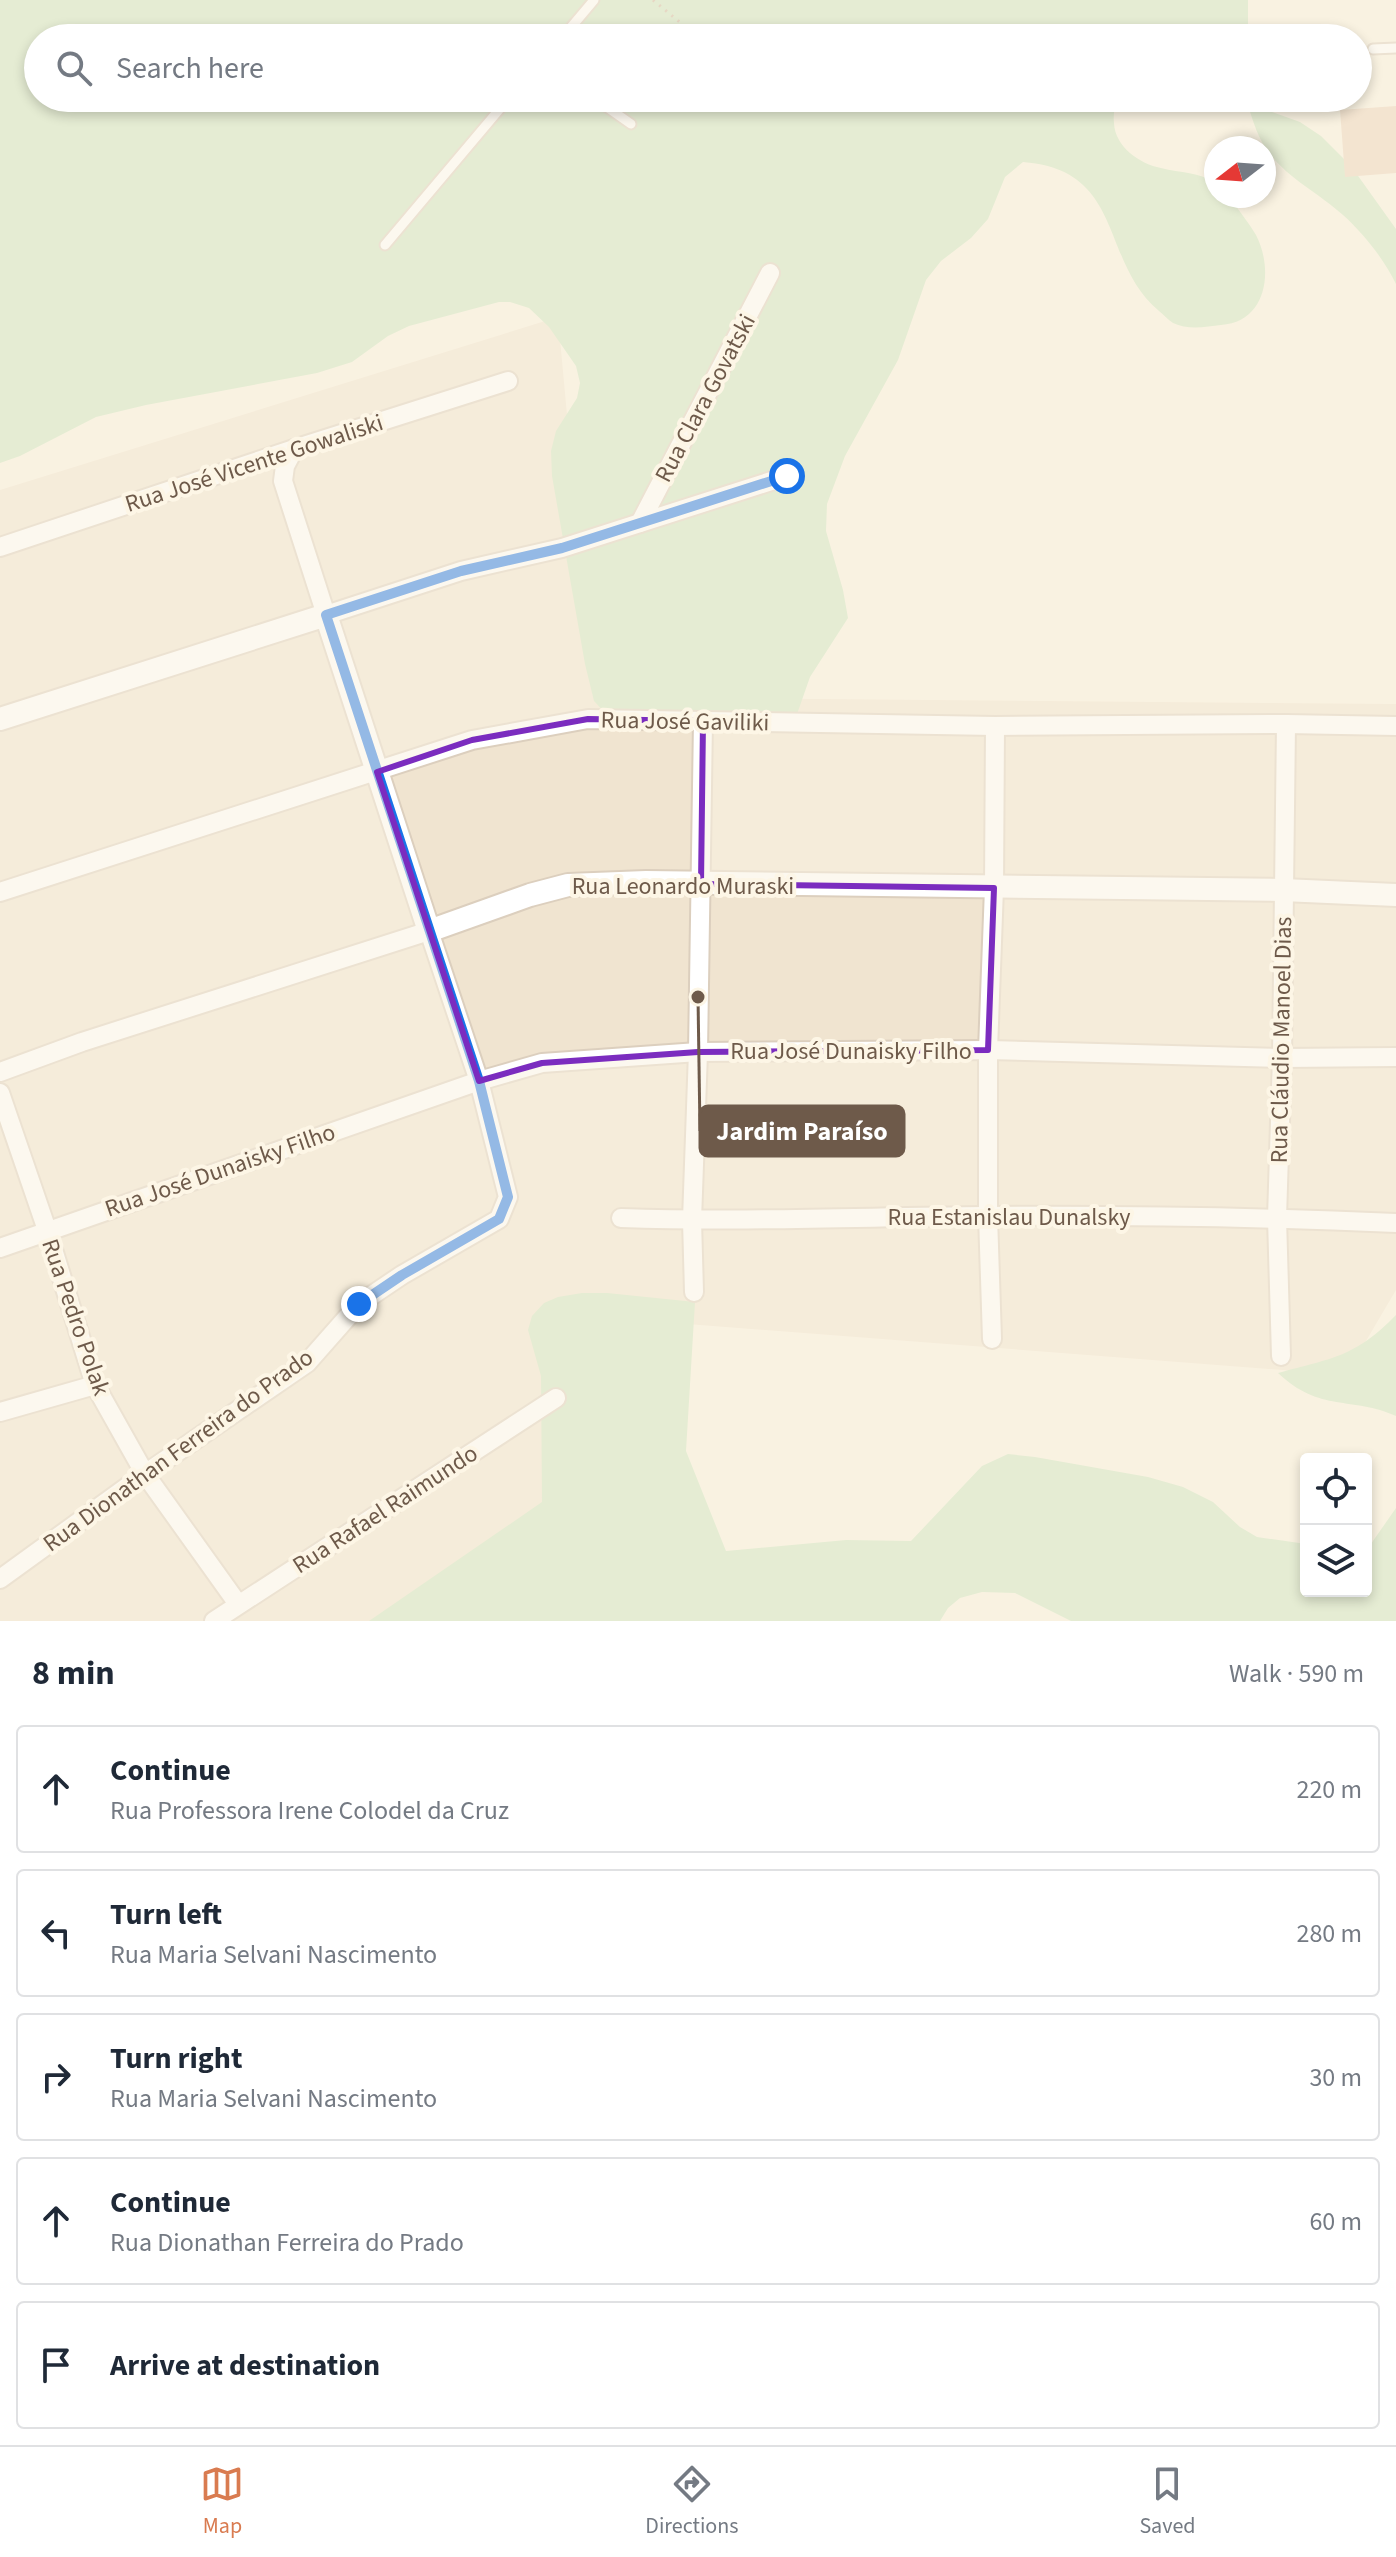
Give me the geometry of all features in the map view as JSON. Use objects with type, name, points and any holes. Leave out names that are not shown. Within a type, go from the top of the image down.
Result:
[{"type":"street","name":"Rua Clara Govatski","points":[[640,523],[770,273]]},
{"type":"street","name":"Rua José Vicente Gowaliski","points":[[0,547],[508,381]]},
{"type":"street","points":[[294,449],[285,466],[283,481],[429,931]]},
{"type":"street","points":[[0,719],[461,571],[562,548],[787,476]]},
{"type":"street","name":"Rua José Gaviliki","points":[[0,892],[472,740],[588,719],[995,726],[1396,726]]},
{"type":"street","points":[[694,1292],[692,1220],[703,721]]},
{"type":"street","name":"Rua Cláudio Manoel Dias","points":[[1281,1356],[1277,1218],[1286,724]]},
{"type":"street","points":[[992,1339],[988,1050],[994,888],[995,726]]},
{"type":"street","name":"Rua Leonardo Muraski","points":[[0,1072],[82,1042],[568,885],[646,882],[1283,890],[1396,895]]},
{"type":"street","name":"Rua Dionathan Ferreira do Prado","points":[[0,1579],[145,1474],[307,1363],[359,1304],[402,1275],[499,1219],[508,1197],[479,1081],[429,931]]},
{"type":"street","name":"Rua José Dunaisky Filho","points":[[0,1248],[479,1081],[542,1063],[698,1052],[988,1050],[1282,1058],[1396,1057]]},
{"type":"street","name":"Rua Pedro Polak","points":[[0,1093],[95,1385],[145,1474],[238,1604]]},
{"type":"street","name":"Rua Estanislau Dunalsky","points":[[621,1218],[988,1216],[1277,1218],[1396,1223]]},
{"type":"street","points":[[0,1412],[95,1385]]},
{"type":"street","name":"Rua Rafael Raimundo","points":[[214,1621],[556,1398]]},
{"type":"lane","points":[[574,24],[594,0]]},
{"type":"lane","points":[[1373,49],[1396,48]]},
{"type":"lane","points":[[385,245],[497,112]]},
{"type":"lane","points":[[614,112],[631,124]]},
{"type":"path","points":[[653,0],[682,24]]},
{"type":"highlighted area","points":[[588,719],[703,721],[701,884],[994,888],[988,1050],[698,1052],[542,1063],[479,1081],[377,772],[472,740]]},
{"type":"shaded area","points":[[558,317],[593,697],[1396,704],[1396,1290],[1346,1375],[610,1318],[595,1471],[378,1621],[0,1621],[0,490]]},
{"type":"green space","points":[[0,0],[1248,0],[1248,24],[24,24],[24,112],[1115,112],[1115,132],[1130,153],[1153,166],[1204,177],[1204,208],[1237,208],[1262,249],[1265,278],[1262,292],[1248,315],[1236,322],[1197,327],[1173,323],[1140,291],[1095,199],[1079,182],[1056,169],[1023,162],[1005,177],[988,219],[971,238],[941,261],[926,280],[898,360],[845,456],[827,504],[826,531],[848,618],[810,677],[796,717],[609,717],[594,701],[552,476],[551,451],[556,431],[577,398],[580,383],[576,366],[549,327],[529,308],[499,302],[409,326],[388,336],[352,362],[317,373],[96,417],[0,463]]},
{"type":"green space","points":[[1250,112],[1272,112],[1300,122],[1321,136],[1351,166],[1396,229],[1396,284],[1379,256],[1351,222],[1276,160],[1276,136],[1259,136]]},
{"type":"green space","points":[[607,1293],[695,1302],[686,1451],[726,1551],[846,1540],[911,1541],[982,1466],[1008,1454],[1148,1477],[1183,1487],[1213,1502],[1240,1527],[1257,1537],[1300,1543],[1300,1597],[1372,1597],[1372,1542],[1396,1508],[1396,1621],[1071,1621],[1015,1593],[982,1592],[960,1598],[948,1608],[940,1621],[369,1621],[542,1502],[541,1376],[528,1330],[532,1316],[544,1303],[558,1297]]},
{"type":"green space","points":[[1396,1315],[1396,1416],[1308,1394],[1278,1373],[1329,1359],[1355,1348]]},
{"type":"building","points":[[1396,106],[1396,173],[1345,177],[1340,112],[1372,112],[1372,108]]},
{"type":"place","name":"Jardim Paraíso","points":[[698,997]]},
{"type":"route","points":[[359,1304],[402,1275],[499,1219],[508,1197],[479,1081],[326,615],[461,571],[562,548],[787,476]]}]
